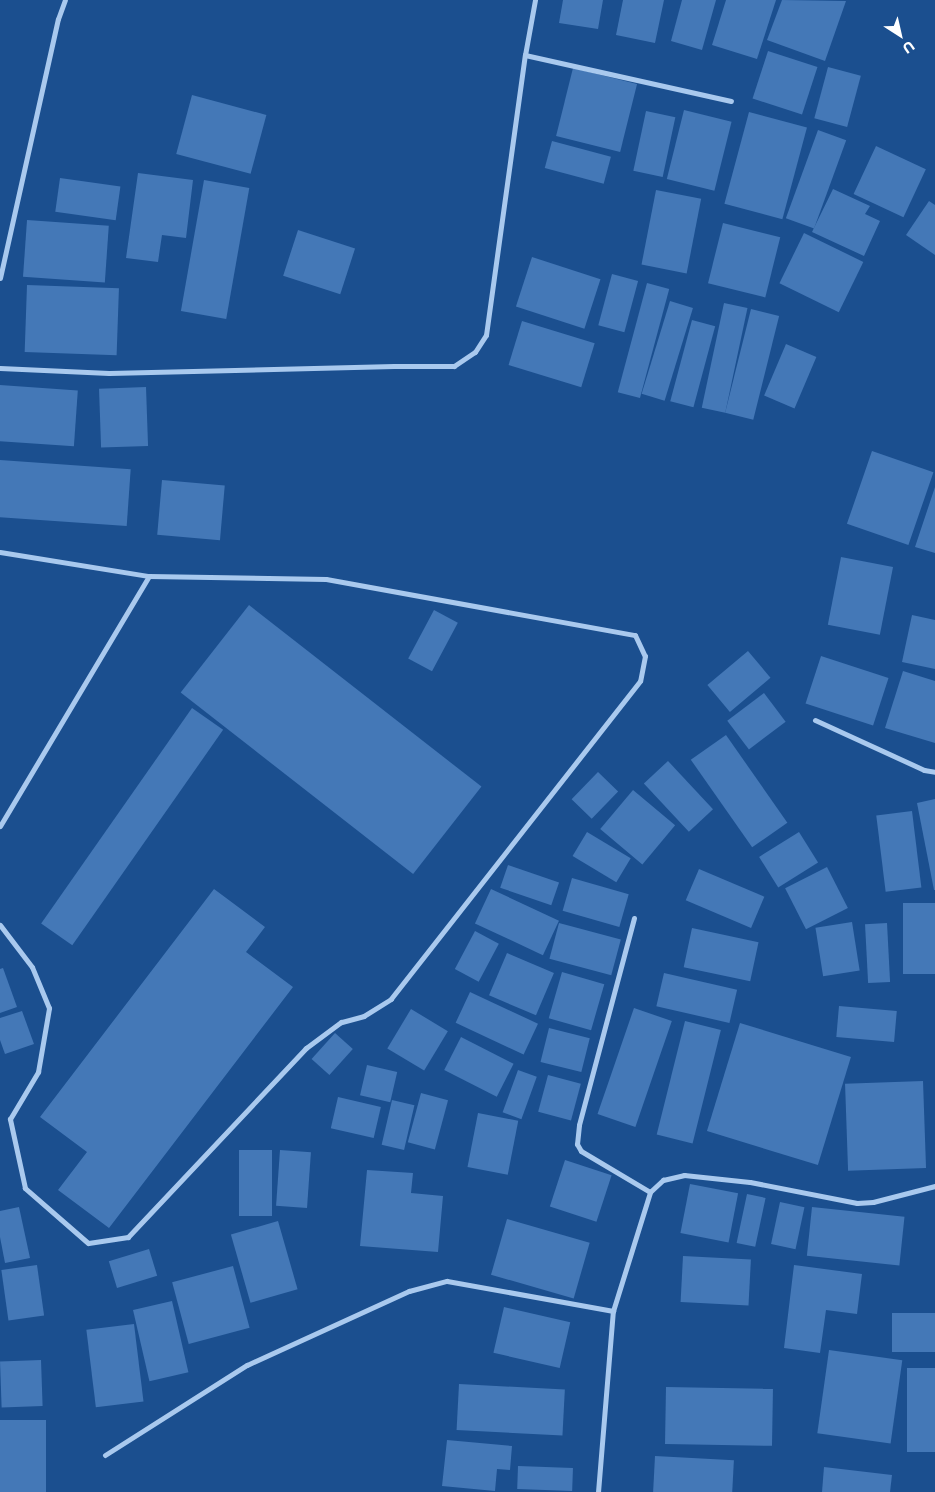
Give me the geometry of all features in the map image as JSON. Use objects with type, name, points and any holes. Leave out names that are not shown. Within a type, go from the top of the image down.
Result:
[{"type":"street","points":[[0,278],[58,19],[66,0]]},
{"type":"street","points":[[0,368],[109,373],[454,366],[475,352],[486,335],[525,55],[535,0]]},
{"type":"street","points":[[525,55],[731,101]]},
{"type":"street","points":[[0,552],[149,576],[326,579],[635,634],[645,656],[640,682],[391,999],[364,1016],[341,1022],[306,1048],[128,1237],[88,1243],[25,1188],[10,1119],[38,1072],[49,1008],[32,967],[0,925]]},
{"type":"street","points":[[0,826],[149,576]]},
{"type":"street","points":[[815,720],[924,770],[935,772]]},
{"type":"street","points":[[634,918],[579,1125],[577,1144],[582,1151],[650,1192]]},
{"type":"street","points":[[598,1492],[613,1310],[650,1192],[663,1180],[684,1175],[750,1182],[857,1203],[873,1202],[935,1186]]},
{"type":"street","points":[[104,1455],[247,1365],[409,1290],[447,1281],[613,1310]]},
{"type":"building","points":[[563,0],[603,0],[598,29],[559,23]]},
{"type":"building","points":[[623,0],[664,0],[655,43],[616,35]]},
{"type":"building","points":[[682,0],[716,0],[702,50],[671,41]]},
{"type":"building","points":[[726,0],[776,0],[757,59],[712,45]]},
{"type":"building","points":[[782,0],[846,1],[825,61],[767,40]]},
{"type":"building","points":[[768,51],[817,67],[802,115],[753,99]]},
{"type":"building","points":[[828,67],[861,76],[847,127],[814,118]]},
{"type":"building","points":[[573,68],[637,84],[620,152],[556,136]]},
{"type":"building","points":[[192,95],[266,115],[251,174],[176,154]]},
{"type":"building","points":[[684,110],[732,122],[714,191],[667,179]]},
{"type":"building","points":[[646,111],[675,117],[663,177],[633,171]]},
{"type":"building","points":[[749,112],[807,128],[782,219],[724,204]]},
{"type":"building","points":[[818,130],[846,140],[814,229],[786,218]]},
{"type":"building","points":[[552,141],[611,157],[604,184],[545,168]]},
{"type":"building","points":[[876,146],[926,169],[903,217],[854,194]]},
{"type":"building","points":[[138,173],[193,180],[186,238],[162,235],[158,262],[126,258]]},
{"type":"building","points":[[60,178],[120,186],[116,220],[55,212]]},
{"type":"building","points":[[204,180],[249,188],[226,319],[181,311]]},
{"type":"building","points":[[833,189],[870,206],[865,214],[880,221],[864,256],[812,232]]},
{"type":"building","points":[[656,190],[701,199],[687,273],[641,265]]},
{"type":"building","points":[[929,201],[935,205],[935,255],[906,235]]},
{"type":"building","points":[[27,220],[109,226],[105,283],[23,277]]},
{"type":"building","points":[[723,223],[780,237],[765,297],[708,283]]},
{"type":"building","points":[[298,230],[355,249],[340,294],[283,276]]},
{"type":"building","points":[[804,233],[863,262],[839,312],[779,283]]},
{"type":"building","points":[[532,257],[600,279],[584,329],[516,306]]},
{"type":"building","points":[[612,274],[638,281],[624,332],[598,325]]},
{"type":"building","points":[[647,283],[669,289],[640,398],[618,392]]},
{"type":"building","points":[[27,285],[119,288],[117,355],[25,352]]},
{"type":"building","points":[[670,301],[693,308],[665,401],[642,394]]},
{"type":"building","points":[[724,303],[747,308],[725,413],[702,408]]},
{"type":"building","points":[[751,309],[779,316],[753,420],[725,413]]},
{"type":"building","points":[[692,320],[715,326],[693,407],[670,401]]},
{"type":"building","points":[[522,321],[595,343],[581,387],[509,365]]},
{"type":"building","points":[[786,344],[816,357],[794,408],[764,396]]},
{"type":"building","points":[[0,385],[78,390],[74,446],[0,441]]},
{"type":"building","points":[[146,387],[148,446],[101,448],[99,389]]},
{"type":"building","points":[[872,451],[933,472],[908,545],[847,524]]},
{"type":"building","points":[[0,460],[131,469],[127,526],[0,517]]},
{"type":"building","points":[[162,480],[225,485],[220,540],[157,535]]},
{"type":"building","points":[[935,487],[935,553],[915,547]]},
{"type":"building","points":[[841,557],[893,567],[880,635],[828,625]]},
{"type":"building","points":[[249,605],[481,787],[413,874],[181,692]]},
{"type":"building","points":[[434,610],[458,623],[432,671],[408,659]]},
{"type":"building","points":[[912,615],[935,620],[935,669],[902,662]]},
{"type":"building","points":[[748,651],[770,678],[730,712],[707,685]]},
{"type":"building","points":[[821,656],[889,678],[873,725],[806,704]]},
{"type":"building","points":[[903,671],[935,681],[935,743],[885,728]]},
{"type":"building","points":[[764,693],[786,722],[749,749],[727,721]]},
{"type":"building","points":[[192,708],[223,730],[72,945],[41,923]]},
{"type":"building","points":[[726,735],[787,823],[752,847],[691,760]]},
{"type":"building","points":[[668,761],[713,809],[689,832],[644,784]]},
{"type":"building","points":[[598,772],[618,791],[592,819],[572,799]]},
{"type":"building","points":[[633,790],[675,825],[642,864],[600,829]]},
{"type":"building","points":[[935,799],[935,890],[934,890],[917,803]]},
{"type":"building","points":[[912,811],[921,887],[886,892],[876,815]]},
{"type":"building","points":[[587,832],[631,858],[616,882],[573,856]]},
{"type":"building","points":[[799,832],[818,863],[778,887],[759,857]]},
{"type":"building","points":[[508,865],[559,883],[551,905],[500,888]]},
{"type":"building","points":[[827,867],[848,908],[806,929],[785,888]]},
{"type":"building","points":[[699,869],[764,897],[751,928],[686,900]]},
{"type":"building","points":[[572,878],[629,894],[619,927],[563,911]]},
{"type":"building","points":[[214,889],[265,927],[246,952],[293,987],[109,1228],[58,1190],[87,1152],[40,1117]]},
{"type":"building","points":[[491,889],[559,921],[543,955],[475,923]]},
{"type":"building","points":[[903,903],[935,903],[935,974],[903,974]]},
{"type":"building","points":[[852,922],[860,970],[823,976],[815,928]]},
{"type":"building","points":[[559,923],[621,940],[611,975],[549,959]]},
{"type":"building","points":[[887,923],[890,982],[868,983],[865,924]]},
{"type":"building","points":[[692,928],[759,942],[750,981],[684,967]]},
{"type":"building","points":[[475,931],[499,944],[479,982],[455,969]]},
{"type":"building","points":[[507,953],[554,973],[536,1015],[489,995]]},
{"type":"building","points":[[3,968],[17,1007],[0,1013],[0,969]]},
{"type":"building","points":[[562,972],[604,984],[591,1030],[549,1018]]},
{"type":"building","points":[[664,973],[737,990],[729,1023],[656,1006]]},
{"type":"building","points":[[470,992],[538,1024],[524,1055],[456,1023]]},
{"type":"building","points":[[839,1006],[897,1011],[894,1042],[836,1037]]},
{"type":"building","points":[[634,1008],[672,1021],[635,1127],[598,1114]]},
{"type":"building","points":[[411,1009],[448,1031],[424,1071],[387,1048]]},
{"type":"building","points":[[22,1011],[34,1044],[5,1054],[0,1040],[0,1018]]},
{"type":"building","points":[[685,1021],[721,1030],[693,1143],[657,1135]]},
{"type":"building","points":[[740,1023],[851,1057],[818,1165],[707,1131]]},
{"type":"building","points":[[549,1028],[590,1038],[581,1072],[541,1062]]},
{"type":"building","points":[[335,1033],[353,1049],[329,1075],[312,1059]]},
{"type":"building","points":[[461,1037],[514,1064],[497,1097],[444,1070]]},
{"type":"building","points":[[367,1065],[397,1072],[390,1102],[360,1095]]},
{"type":"building","points":[[518,1070],[537,1077],[521,1119],[503,1112]]},
{"type":"building","points":[[548,1075],[581,1084],[571,1121],[538,1112]]},
{"type":"building","points":[[923,1081],[926,1168],[848,1171],[845,1084]]},
{"type":"building","points":[[421,1093],[448,1100],[435,1150],[408,1142]]},
{"type":"building","points":[[338,1097],[381,1107],[374,1138],[331,1128]]},
{"type":"building","points":[[392,1100],[414,1105],[404,1150],[382,1145]]},
{"type":"building","points":[[478,1113],[518,1121],[508,1175],[468,1167]]},
{"type":"building","points":[[239,1150],[272,1150],[272,1216],[239,1216]]},
{"type":"building","points":[[280,1150],[311,1152],[307,1208],[276,1206]]},
{"type":"building","points":[[565,1160],[612,1175],[596,1222],[550,1207]]},
{"type":"building","points":[[367,1170],[413,1173],[411,1193],[443,1196],[438,1252],[360,1246]]},
{"type":"building","points":[[690,1184],[738,1193],[729,1242],[680,1233]]},
{"type":"building","points":[[747,1194],[766,1198],[755,1247],[737,1243]]},
{"type":"building","points":[[780,1202],[804,1207],[796,1249],[771,1244]]},
{"type":"building","points":[[19,1207],[30,1258],[5,1263],[0,1237],[0,1211]]},
{"type":"building","points":[[812,1207],[904,1217],[899,1265],[807,1256]]},
{"type":"building","points":[[507,1219],[590,1243],[574,1298],[491,1275]]},
{"type":"building","points":[[278,1221],[298,1289],[250,1303],[231,1235]]},
{"type":"building","points":[[149,1249],[157,1276],[117,1288],[109,1261]]},
{"type":"building","points":[[683,1256],[751,1260],[748,1305],[681,1302]]},
{"type":"building","points":[[37,1265],[44,1316],[8,1321],[1,1270]]},
{"type":"building","points":[[794,1265],[862,1274],[857,1314],[826,1310],[820,1353],[784,1348]]},
{"type":"building","points":[[233,1266],[250,1328],[189,1344],[172,1282]]},
{"type":"building","points":[[172,1301],[188,1372],[149,1381],[133,1310]]},
{"type":"building","points":[[504,1307],[570,1322],[560,1368],[493,1353]]},
{"type":"building","points":[[892,1313],[935,1313],[935,1352],[892,1352]]},
{"type":"building","points":[[134,1324],[144,1401],[96,1407],[86,1330]]},
{"type":"building","points":[[829,1350],[902,1360],[891,1443],[817,1433]]},
{"type":"building","points":[[41,1360],[43,1406],[2,1407],[0,1361]]},
{"type":"building","points":[[907,1368],[935,1368],[935,1452],[907,1452]]},
{"type":"building","points":[[459,1384],[565,1390],[562,1435],[457,1430]]},
{"type":"building","points":[[666,1387],[773,1389],[772,1446],[665,1444]]},
{"type":"building","points":[[0,1420],[46,1420],[46,1492],[0,1492]]},
{"type":"building","points":[[447,1440],[512,1446],[510,1470],[497,1469],[495,1491],[442,1486]]},
{"type":"building","points":[[655,1456],[734,1460],[732,1492],[653,1492]]},
{"type":"building","points":[[518,1466],[573,1468],[572,1491],[517,1489]]},
{"type":"building","points":[[824,1467],[892,1475],[890,1492],[822,1492]]}]
